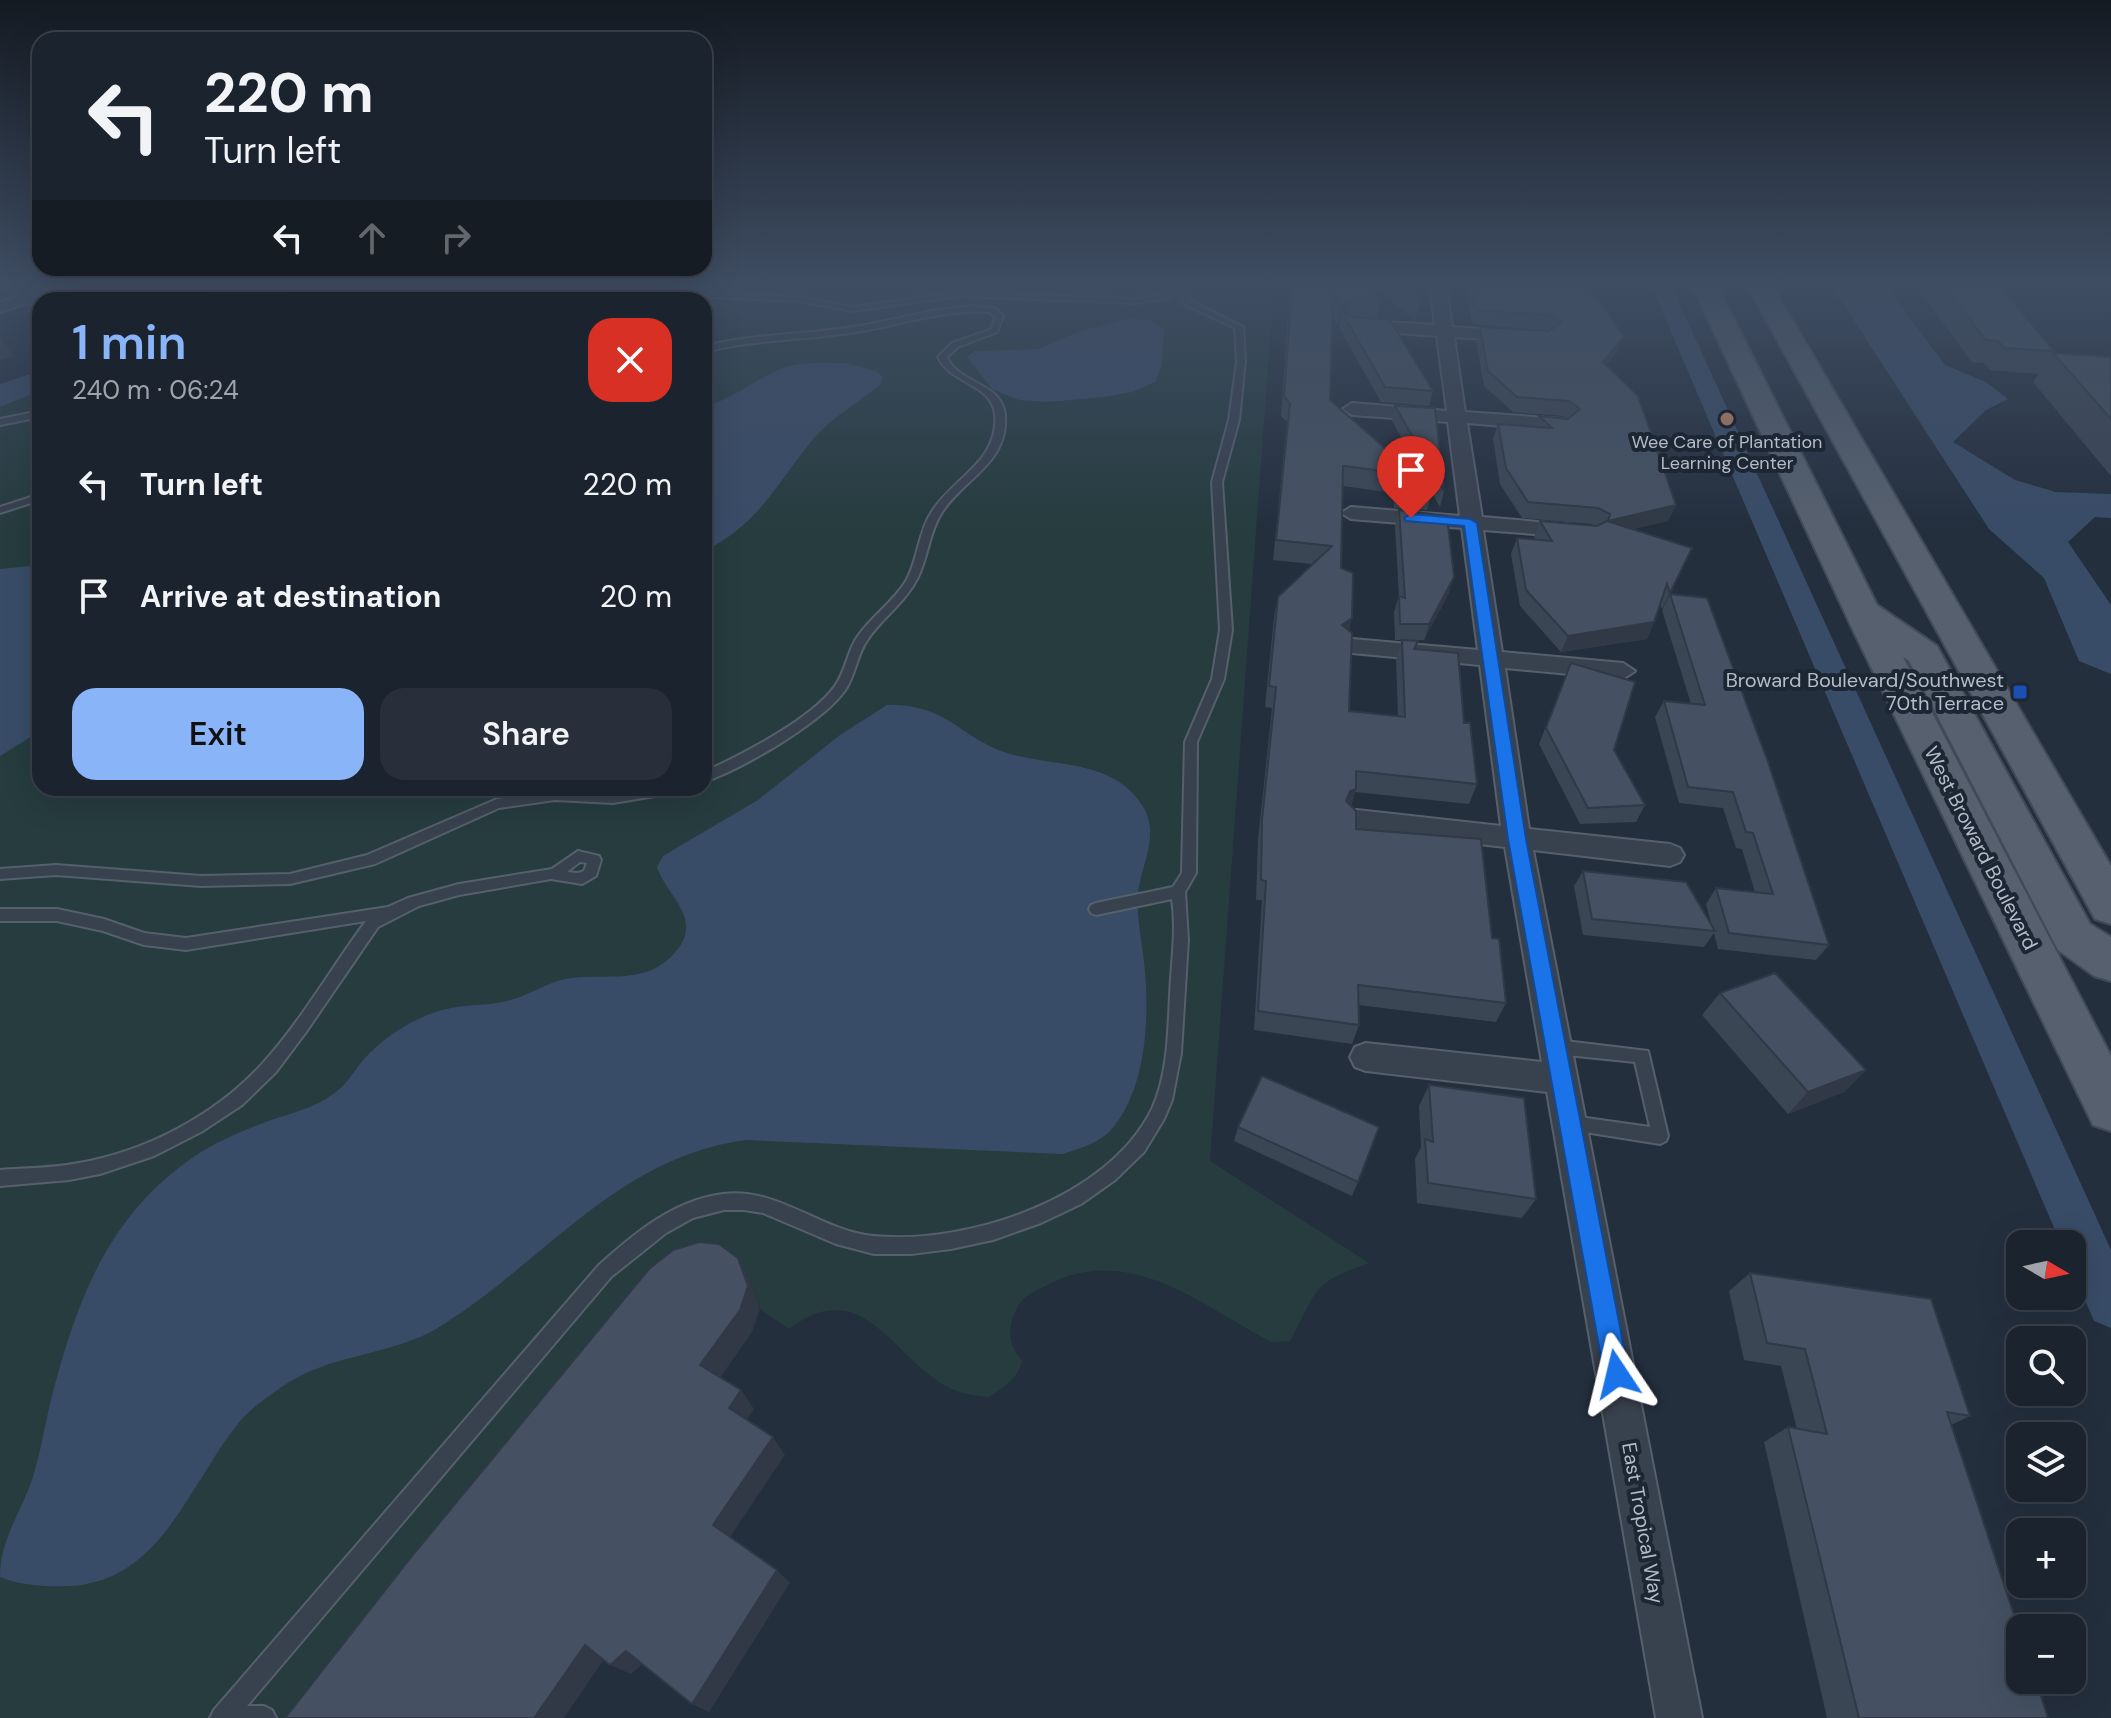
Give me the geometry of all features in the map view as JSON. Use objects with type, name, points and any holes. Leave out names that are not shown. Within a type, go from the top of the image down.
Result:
[{"type":"main road","name":"West Broward Boulevard","points":[[1743,365],[1862,611],[2111,1108]]},
{"type":"main road","points":[[1804,365],[2111,906]]},
{"type":"main road","points":[[1862,611],[1924,654],[2074,937],[2111,962]]},
{"type":"street","name":"East Tropical Way","points":[[1449,365],[1517,839],[1572,1124],[1679,1718]]},
{"type":"street","points":[[1352,409],[1563,425]]},
{"type":"street","points":[[1351,513],[1591,533]]},
{"type":"street","points":[[1352,646],[1623,671]]},
{"type":"street","points":[[1357,820],[1670,855]]},
{"type":"street","points":[[1366,1057],[1560,1063]]},
{"type":"lane","points":[[712,772],[792,726],[834,695],[862,639],[910,582],[937,512],[976,475],[997,442],[1000,410],[984,391],[947,365]]},
{"type":"lane","points":[[222,1718],[605,1271],[650,1231],[689,1211],[725,1202],[752,1201],[870,1245],[907,1246],[963,1239],[1025,1221],[1103,1179],[1134,1151],[1158,1114],[1175,1024],[1182,937],[1178,892],[1189,873],[1191,742],[1218,679],[1226,630],[1217,482],[1234,420],[1241,365]]},
{"type":"lane","points":[[0,422],[32,416]]},
{"type":"lane","points":[[0,510],[32,500]]},
{"type":"lane","points":[[0,874],[56,870],[201,881],[290,879],[370,860],[497,804],[549,796]]},
{"type":"lane","points":[[574,796],[625,796]]},
{"type":"lane","points":[[0,915],[57,915],[104,925],[144,939],[186,944],[391,911],[461,890],[556,873]]},
{"type":"lane","points":[[1096,909],[1178,892]]},
{"type":"lane","points":[[0,1178],[80,1171],[125,1158],[176,1136],[217,1111],[251,1087],[275,1060],[364,934],[391,911]]},
{"type":"lane","points":[[1560,1063],[1642,1056],[1660,1136],[1572,1124]]},
{"type":"lane","points":[[222,1718],[264,1718]]},
{"type":"green space","points":[[712,365],[1268,365],[1210,1161],[1369,1263],[1325,1283],[1290,1341],[1271,1342],[1164,1284],[1137,1275],[1108,1271],[1079,1273],[1034,1292],[1019,1305],[1013,1317],[1010,1336],[1022,1361],[1010,1382],[989,1397],[967,1394],[946,1386],[874,1325],[856,1314],[837,1310],[814,1314],[789,1329],[760,1309],[750,1281],[327,1718],[0,1718],[0,407],[32,394],[32,796],[712,796]]},
{"type":"water","points":[[853,365],[876,371],[883,377],[881,384],[818,434],[752,517],[712,547],[712,404],[790,366]]},
{"type":"water","points":[[973,365],[1162,365],[1155,382],[1132,392],[1104,397],[1047,402],[1019,400],[992,389]]},
{"type":"water","points":[[1883,365],[1945,365],[1986,382],[2008,399],[1986,410],[1953,442],[2015,480],[2056,492],[2111,494],[2111,518],[2095,517],[2068,542],[2111,605],[2111,674],[2079,661],[2044,578],[1989,529]]},
{"type":"water","points":[[32,374],[32,394],[0,407],[0,384]]},
{"type":"water","points":[[32,566],[32,736],[0,756],[0,569]]},
{"type":"water","points":[[887,705],[907,706],[938,715],[1004,752],[1097,771],[1129,790],[1142,805],[1150,827],[1138,893],[1145,972],[1143,1052],[1133,1091],[1110,1131],[1091,1144],[1063,1154],[746,1140],[700,1150],[658,1168],[619,1190],[436,1329],[399,1345],[320,1367],[301,1375],[266,1398],[241,1420],[172,1523],[152,1547],[130,1566],[103,1580],[71,1586],[35,1585],[0,1577],[3,1551],[32,1480],[60,1367],[83,1298],[98,1265],[117,1235],[138,1206],[164,1180],[220,1141],[329,1097],[345,1084],[382,1042],[427,1015],[451,1008],[511,1000],[561,980],[632,975],[659,966],[671,957],[686,932],[682,910],[657,867],[663,856],[758,800],[840,735]]},
{"type":"building","points":[[1286,365],[1331,365],[1330,400],[1433,490],[1399,488],[1398,473],[1343,466],[1341,568],[1353,573],[1352,618],[1342,625],[1352,633],[1349,711],[1405,717],[1402,640],[1418,641],[1414,649],[1458,653],[1464,723],[1470,723],[1477,784],[1356,771],[1356,789],[1350,791],[1346,801],[1356,811],[1356,829],[1481,839],[1492,938],[1499,939],[1506,1003],[1358,985],[1359,1025],[1258,1011],[1266,881],[1261,880],[1262,820],[1276,687],[1269,686],[1278,597],[1332,546],[1276,540],[1290,403],[1284,397]]},
{"type":"building","points":[[1372,365],[1417,365],[1433,391],[1385,387]]},
{"type":"building","points":[[1487,365],[1606,365],[1638,396],[1676,505],[1608,521],[1610,514],[1598,508],[1528,502],[1506,468],[1498,424],[1552,428],[1539,416],[1568,419],[1580,409],[1569,401],[1517,397],[1488,371]]},
{"type":"building","points":[[2064,365],[2111,365],[2111,419]]},
{"type":"building","points":[[1395,406],[1435,408],[1444,491]]},
{"type":"building","points":[[1399,510],[1447,516],[1454,577],[1429,624],[1400,624],[1399,596],[1405,598]]},
{"type":"building","points":[[1540,521],[1597,526],[1607,521],[1692,548],[1670,593],[1667,584],[1654,622],[1568,636],[1526,590],[1517,538],[1552,541]]},
{"type":"building","points":[[1670,594],[1707,598],[1768,762],[1829,945],[1729,933],[1716,888],[1773,894],[1753,833],[1746,832],[1733,792],[1688,787],[1664,701],[1705,705]]},
{"type":"building","points":[[1571,663],[1635,682],[1614,750],[1645,805],[1588,808],[1546,728]]},
{"type":"building","points":[[1583,871],[1686,882],[1715,931],[1592,919]]},
{"type":"building","points":[[1775,973],[1866,1070],[1808,1092],[1720,993]]},
{"type":"building","points":[[1262,1076],[1379,1127],[1358,1182],[1238,1127]]},
{"type":"building","points":[[1429,1085],[1524,1098],[1536,1199],[1428,1183],[1425,1139],[1433,1142]]},
{"type":"building","points":[[699,1242],[719,1244],[738,1258],[748,1286],[740,1310],[700,1365],[741,1390],[729,1408],[773,1437],[713,1525],[777,1570],[692,1704],[626,1651],[610,1665],[585,1645],[534,1718],[285,1718],[412,1556],[649,1269],[673,1250]]},
{"type":"building","points":[[1750,1273],[1931,1299],[1970,1416],[1947,1412],[2014,1614],[2006,1614],[2006,1694],[2040,1694],[2048,1718],[1859,1718],[1788,1427],[1827,1434],[1805,1349],[1767,1343]]},
{"type":"waterway","points":[[1696,365],[2111,1304]]},
{"type":"place","name":"Wee Care of Plantation Learning Center","points":[[1727,419]]},
{"type":"place","name":"Broward Boulevard/Southwest 70th Terrace","points":[[2020,692]]},
{"type":"route","points":[[1411,518],[1470,523],[1517,839],[1617,1374]]}]
